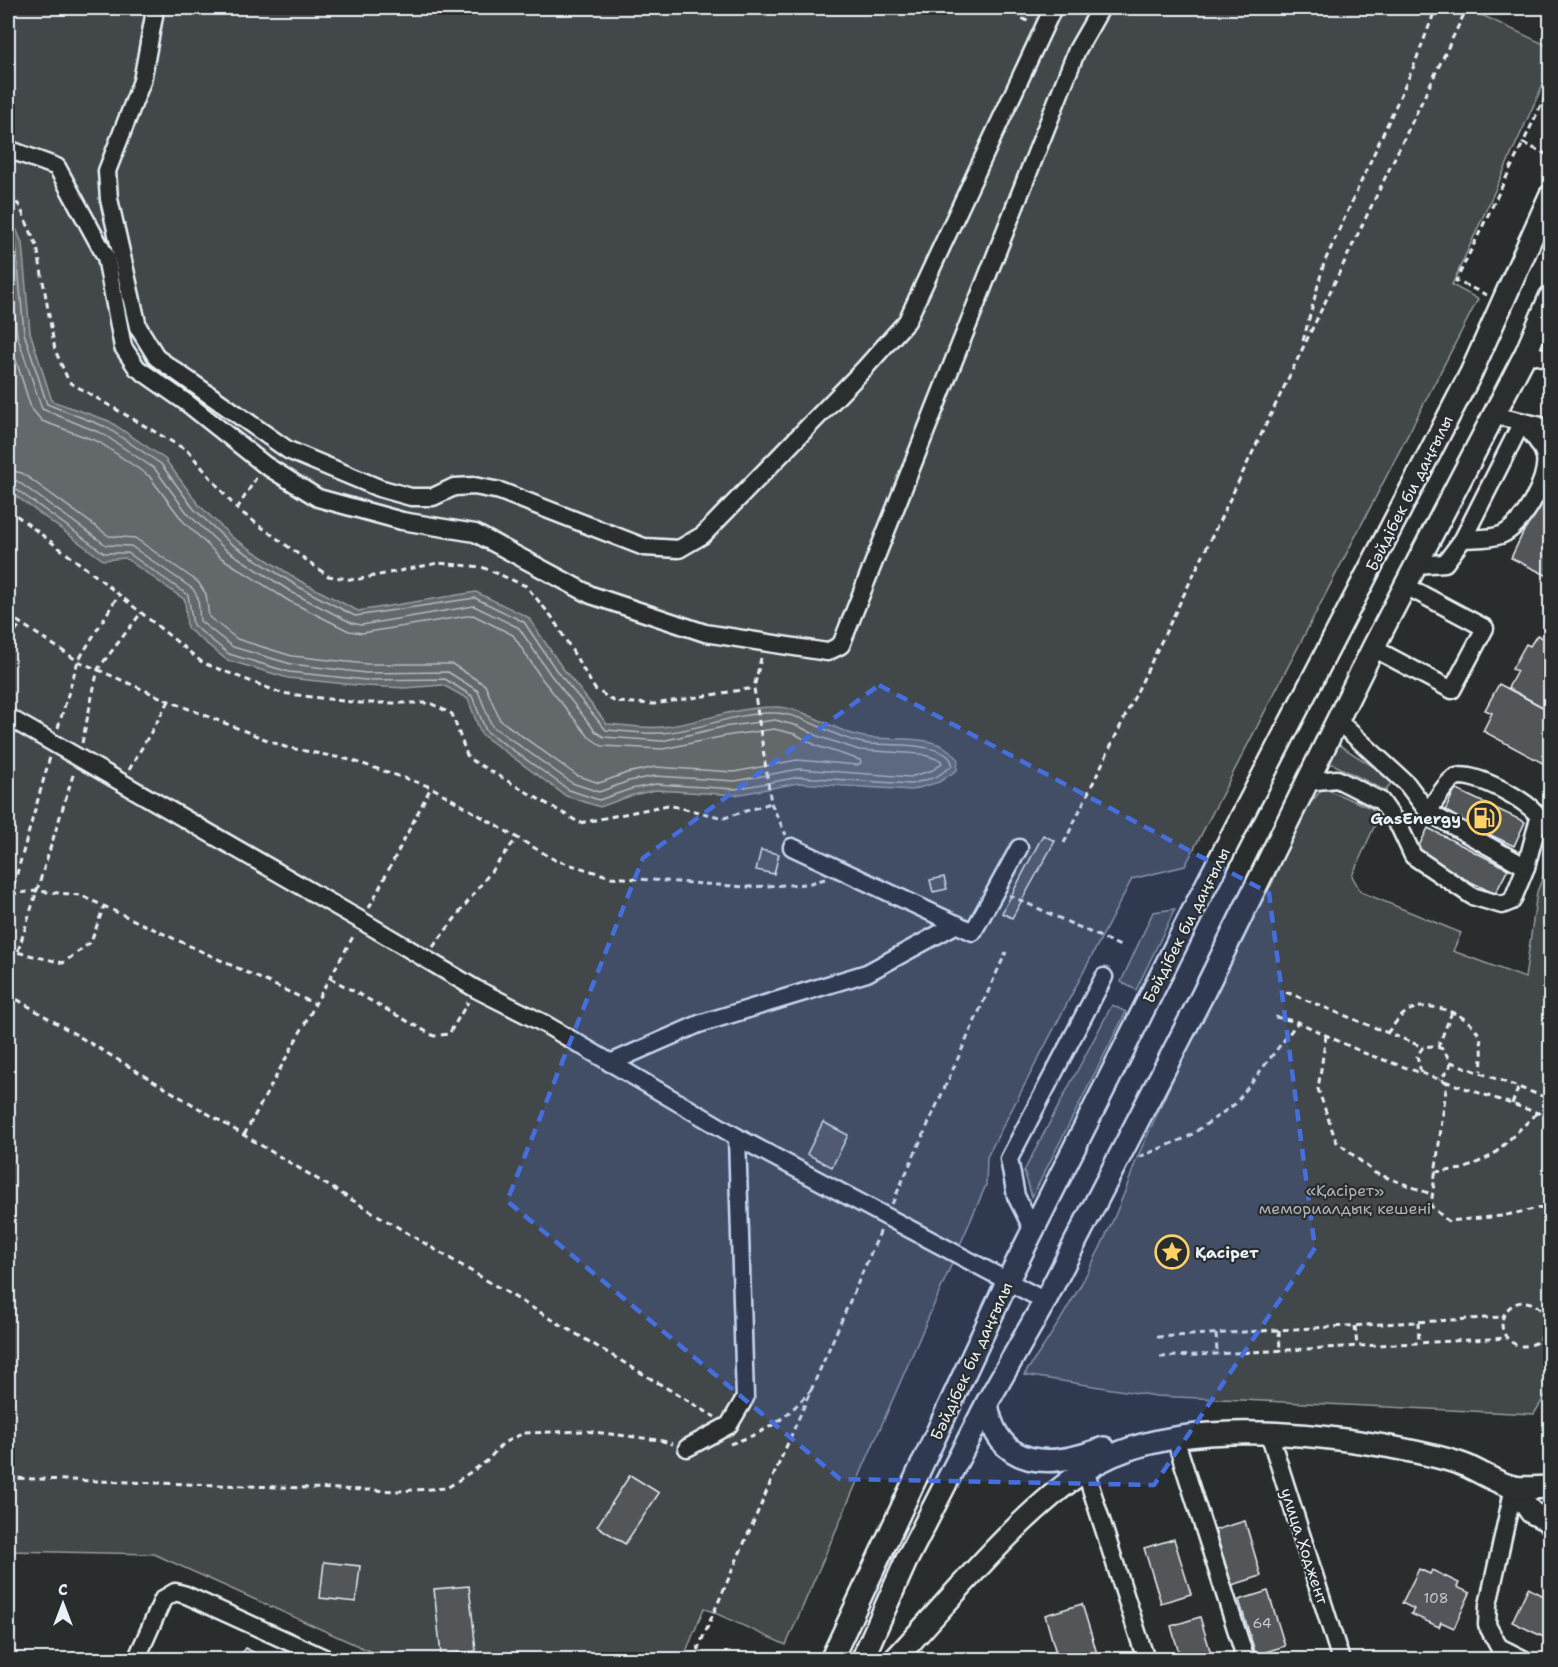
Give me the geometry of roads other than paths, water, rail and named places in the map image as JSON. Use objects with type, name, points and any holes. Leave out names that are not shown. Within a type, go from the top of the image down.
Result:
[{"type":"main road","name":"Бәйдібек би даңғылы","points":[[831,1659],[1008,1280],[1197,903],[1472,373],[1551,196]]},
{"type":"main road","name":"Бәйдібек би даңғылы","points":[[862,1659],[906,1561],[987,1403],[1045,1301],[1202,996],[1373,648],[1526,353],[1551,297]]},
{"type":"main road","points":[[987,1403],[989,1420],[997,1437],[1015,1453],[1036,1462],[1062,1461],[1081,1457],[1127,1439],[1173,1428],[1269,1423],[1409,1437],[1441,1447],[1462,1464]]},
{"type":"main road","points":[[894,1659],[1044,1502],[1085,1470],[1130,1449],[1175,1438],[1226,1433],[1269,1433],[1340,1438],[1407,1450],[1462,1464],[1514,1487],[1551,1487]]},
{"type":"main road","points":[[1514,1487],[1531,1512],[1551,1522]]},
{"type":"main road","points":[[873,1636],[884,1648],[899,1645],[959,1591]]},
{"type":"street","points":[[152,8],[154,16],[142,81],[107,171],[109,200],[138,327],[157,358],[288,450],[380,488],[411,497],[433,497],[453,487],[474,486],[501,491],[644,547],[680,549],[703,535],[864,369],[907,321],[1053,8]]},
{"type":"street","points":[[8,149],[57,167],[106,257],[123,347],[137,368],[187,402],[265,465],[318,498],[402,521],[475,533],[591,596],[705,633],[827,652],[841,645],[1077,50],[1101,8]]},
{"type":"street","points":[[1526,353],[1551,359]]},
{"type":"street","points":[[1493,416],[1551,428]]},
{"type":"street","points":[[1463,538],[1501,535],[1516,524],[1532,504],[1544,476],[1545,459],[1541,447],[1522,422]]},
{"type":"street","points":[[1416,565],[1445,563],[1463,538],[1522,422]]},
{"type":"street","points":[[1373,648],[1452,690],[1485,628],[1406,586]]},
{"type":"street","points":[[8,717],[476,989],[543,1023],[737,1137],[1045,1301]]},
{"type":"street","points":[[1338,721],[1407,784],[1428,812],[1526,867]]},
{"type":"street","points":[[1306,782],[1337,779],[1381,801],[1400,828],[1413,856],[1447,881],[1490,904],[1502,905],[1512,901],[1526,867],[1539,818],[1532,807],[1471,776],[1462,776],[1455,778],[1428,812]]},
{"type":"street","points":[[792,847],[973,932],[1019,848]]},
{"type":"street","points":[[610,1063],[699,1024],[867,973],[957,924]]},
{"type":"street","points":[[1033,1230],[1016,1196],[1009,1159],[1104,977]]},
{"type":"street","points":[[687,1448],[729,1425],[745,1398],[737,1137]]},
{"type":"street","name":"улица Ходжент","points":[[1269,1433],[1341,1659]]},
{"type":"street","points":[[1175,1438],[1246,1659]]},
{"type":"street","points":[[1085,1470],[1146,1659]]},
{"type":"street","points":[[1514,1487],[1488,1605],[1487,1625],[1502,1653],[1525,1659]]},
{"type":"street","points":[[136,1659],[163,1599],[175,1592],[186,1594],[328,1659]]},
{"type":"water","points":[[9,211],[22,243],[30,332],[52,401],[109,421],[165,459],[199,505],[233,538],[300,581],[358,611],[476,592],[528,617],[561,666],[607,724],[662,727],[731,712],[760,708],[785,708],[864,737],[915,739],[939,744],[958,759],[957,770],[939,782],[912,790],[798,783],[736,795],[656,790],[633,795],[600,807],[566,796],[481,734],[468,699],[443,685],[405,688],[288,678],[227,660],[187,628],[185,600],[125,558],[103,560],[8,490]]},
{"type":"place","name":"GasEnergy","points":[[1484,818]]},
{"type":"place","name":"Қасірет","points":[[1172,1252]]},
{"type":"park label","name":"«Қасірет» мемориалдық кешені","points":[[1345,1199]]}]
